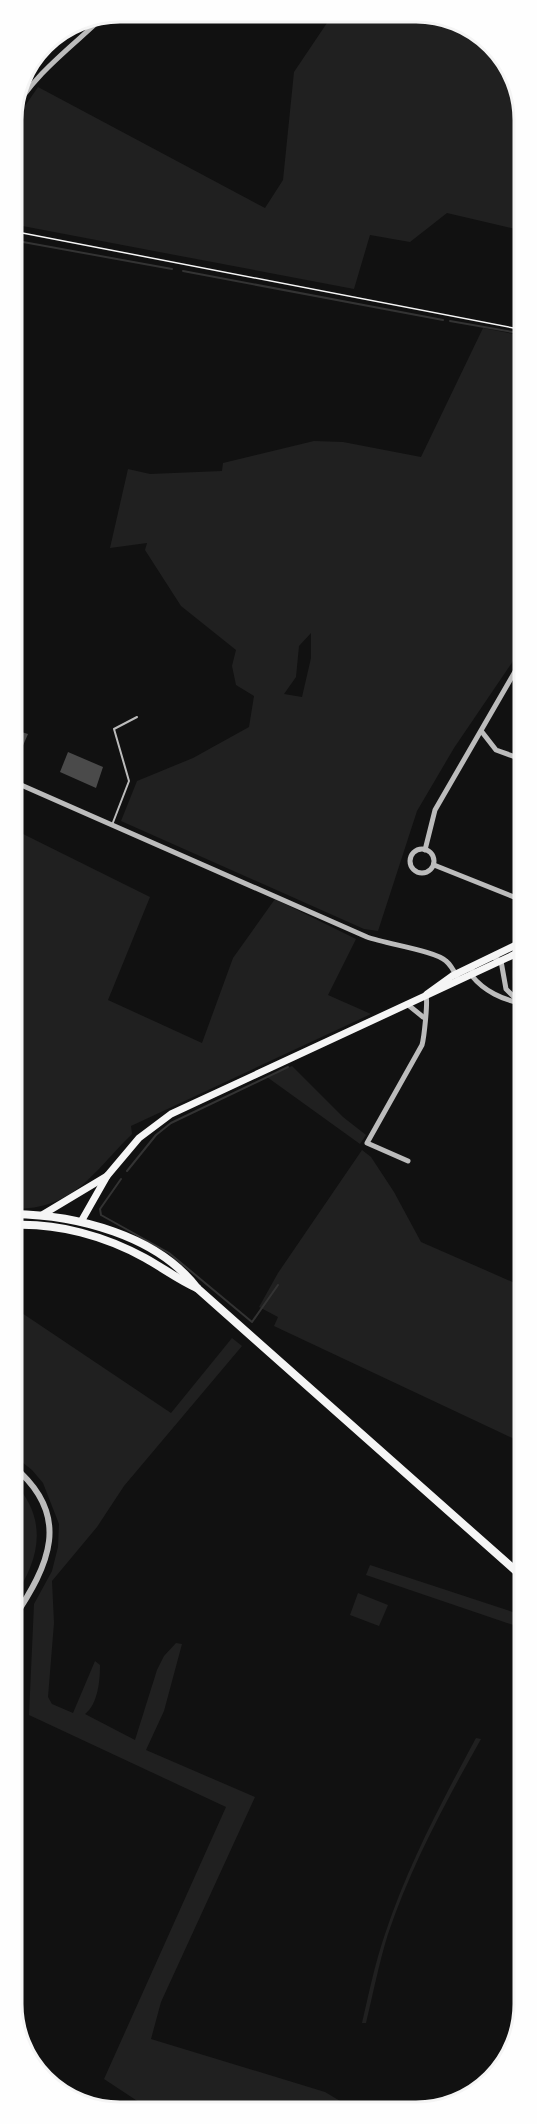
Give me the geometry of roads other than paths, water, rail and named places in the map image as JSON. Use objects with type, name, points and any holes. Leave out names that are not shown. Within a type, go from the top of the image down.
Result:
[{"type":"main road","points":[[69,1229],[82,1220],[107,1176],[139,1138],[162,1119],[426,995],[458,978],[472,967],[514,946]]},
{"type":"main road","points":[[458,978],[472,976],[514,955]]},
{"type":"main road","points":[[42,1215],[107,1176]]},
{"type":"main road","points":[[69,1229],[64,1218],[65,1208],[72,1199]]},
{"type":"main road","points":[[22,1214],[82,1220],[119,1234],[146,1248],[189,1277],[197,1288]]},
{"type":"main road","points":[[22,1226],[69,1229],[141,1256],[197,1288],[514,1569]]},
{"type":"street","points":[[28,89],[92,27]]},
{"type":"street","points":[[425,850],[435,810],[514,674]]},
{"type":"street","points":[[482,732],[496,750],[514,756]]},
{"type":"street","points":[[23,786],[387,945],[439,956],[448,962],[458,978]]},
{"type":"street","points":[[425,850],[412,854],[411,866],[417,872],[424,873],[434,865]]},
{"type":"street","points":[[425,850],[433,857],[434,865]]},
{"type":"street","points":[[434,865],[514,897]]},
{"type":"street","points":[[492,957],[501,961],[506,989],[514,996]]},
{"type":"street","points":[[472,967],[472,976],[488,990],[514,1000]]},
{"type":"street","points":[[408,1161],[367,1143],[422,1045],[425,1032],[423,1017],[427,1008],[426,995]]},
{"type":"street","points":[[407,1004],[423,1017]]},
{"type":"street","points":[[22,1477],[38,1496],[48,1522],[49,1539],[41,1574],[22,1604]]},
{"type":"lane","points":[[112,825],[129,781],[114,729],[137,717]]},
{"type":"waterway","points":[[23,242],[172,269]]},
{"type":"waterway","points":[[183,271],[443,320]]},
{"type":"waterway","points":[[450,321],[514,332]]},
{"type":"waterway","points":[[127,1171],[156,1135],[171,1123],[288,1067]]},
{"type":"waterway","points":[[121,1179],[100,1209],[101,1215],[169,1253],[252,1322],[278,1285]]}]
